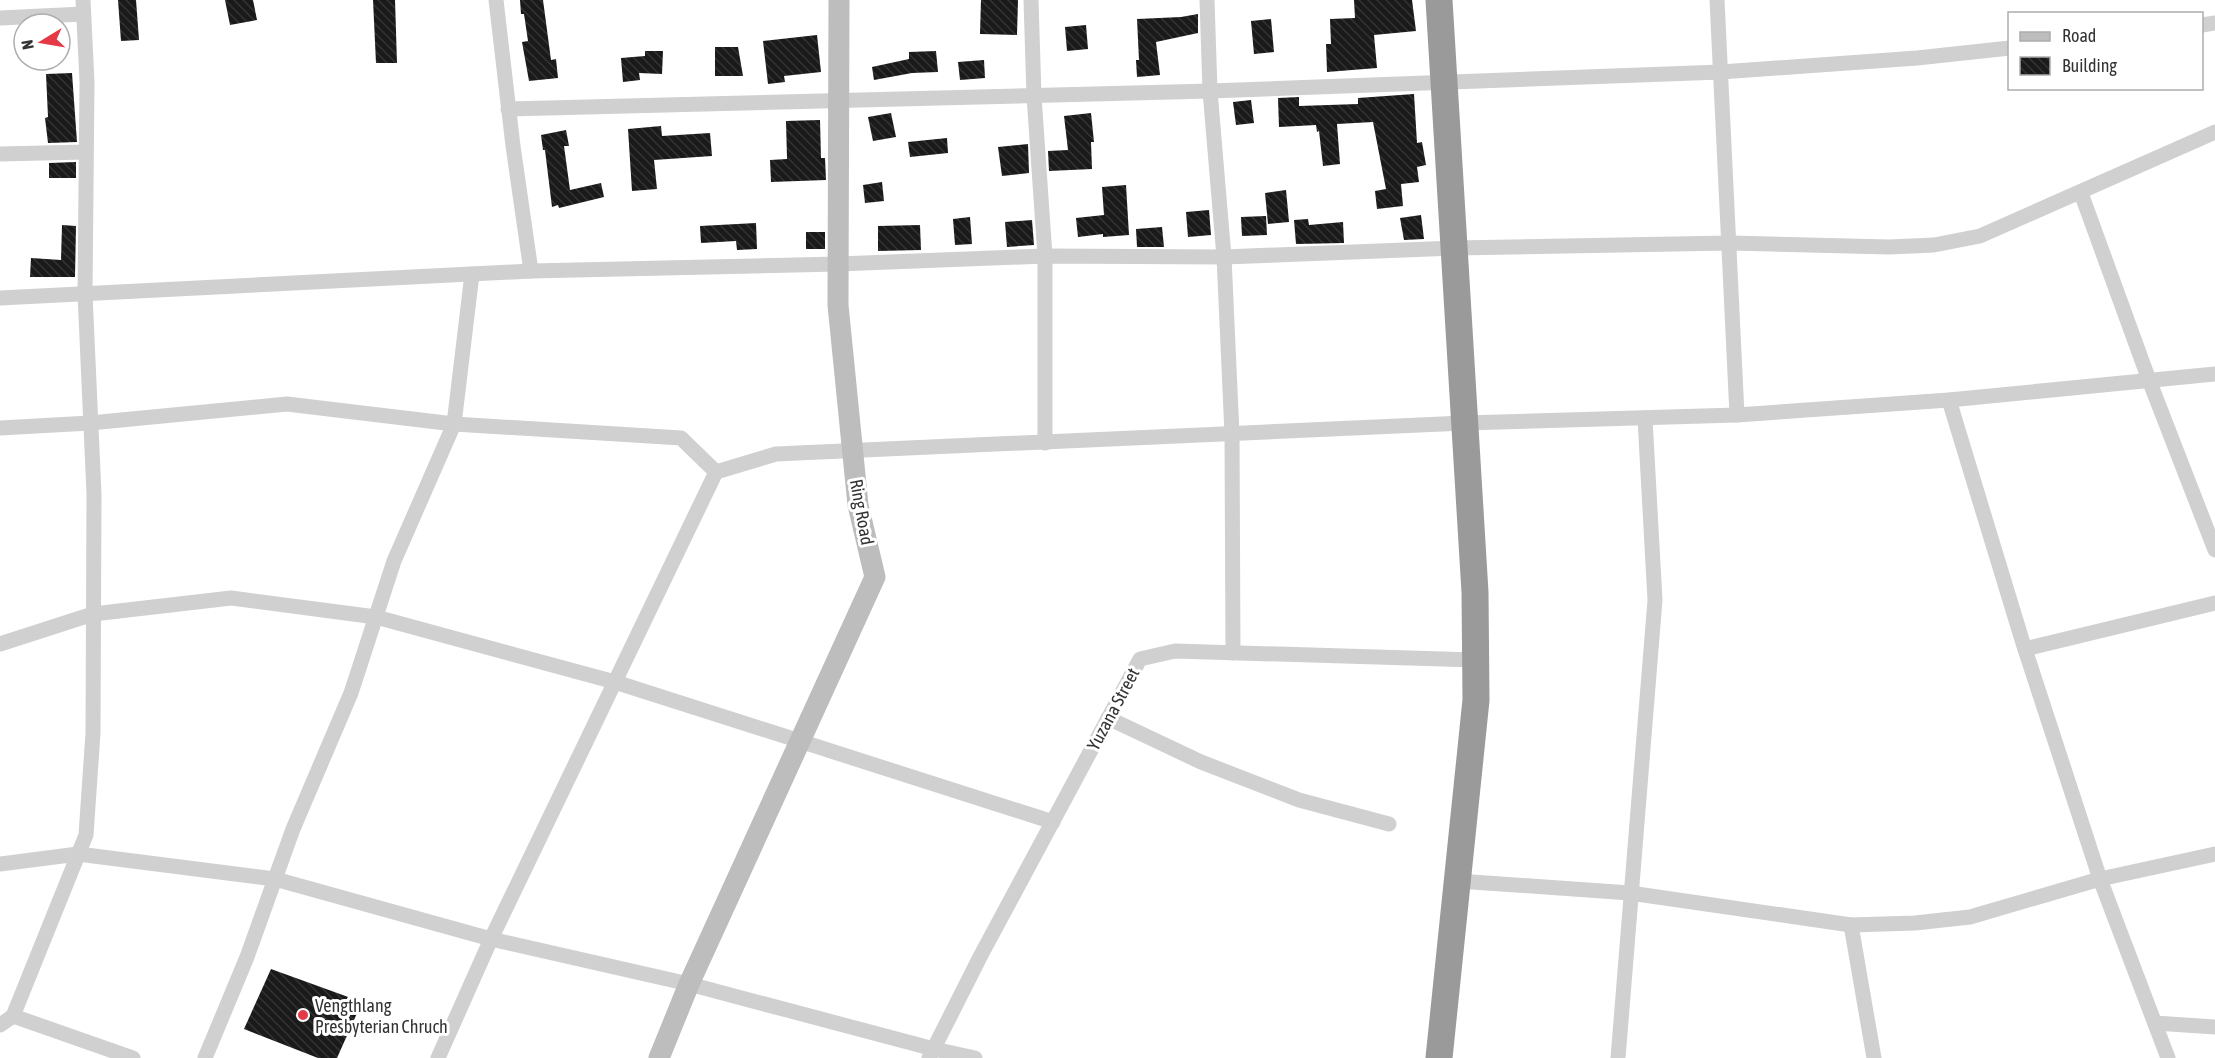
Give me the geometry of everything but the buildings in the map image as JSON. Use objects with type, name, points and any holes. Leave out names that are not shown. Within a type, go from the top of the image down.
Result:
[{"type":"highway","points":[[1439,0],[1475,592],[1476,660],[1476,700],[1439,1058]]},
{"type":"street","points":[[496,0],[508,109],[531,271]]},
{"type":"street","name":"Ring Road","points":[[659,1058],[688,984],[875,577],[858,505],[838,305],[839,0]]},
{"type":"street","points":[[1031,0],[1034,96],[1045,256],[1045,443]]},
{"type":"street","points":[[1207,0],[1210,90],[1224,257],[1232,434],[1233,653]]},
{"type":"street","points":[[1717,0],[1737,415]]},
{"type":"street","points":[[0,18],[83,7],[87,82],[85,294],[94,494],[91,767],[86,835],[13,1016],[0,1025]]},
{"type":"street","points":[[508,109],[1034,96],[1721,72],[1917,58],[2008,48]]},
{"type":"street","points":[[0,298],[531,271],[838,264],[1045,256],[1224,257],[1455,248],[1730,243],[1889,247],[1934,245],[1980,236],[2215,132]]},
{"type":"street","points":[[0,154],[87,152]]},
{"type":"street","points":[[2081,193],[2149,380],[2215,550]]},
{"type":"street","points":[[205,1058],[247,957],[293,829],[351,693],[394,561],[454,424],[472,274]]},
{"type":"street","points":[[438,1058],[491,939],[716,471],[776,454],[1464,423],[1737,415],[1949,400],[2215,374]]},
{"type":"street","points":[[1949,400],[2025,649],[2100,879],[2168,1058]]},
{"type":"street","points":[[0,428],[90,423],[286,404],[454,424],[681,438],[716,471]]},
{"type":"street","points":[[1618,1058],[1655,600],[1645,419]]},
{"type":"street","points":[[0,644],[93,614],[231,598],[376,616],[615,682],[1053,822]]},
{"type":"street","points":[[2025,649],[2215,603]]},
{"type":"street","name":"Yuzana Street","points":[[931,1054],[981,955],[1140,659],[1175,651],[1476,660]]},
{"type":"street","points":[[1108,718],[1201,762],[1299,800],[1389,825]]},
{"type":"street","points":[[0,864],[78,854],[275,879],[491,939],[688,984],[931,1054],[975,1058]]},
{"type":"street","points":[[1458,881],[1630,893],[1851,925],[1915,923],[1970,917],[2100,879],[2215,854]]},
{"type":"street","points":[[1851,925],[1874,1058]]},
{"type":"street","points":[[13,1016],[132,1058]]},
{"type":"street","points":[[2155,1023],[2215,1027]]},
{"type":"place","name":"Vengthlang Presbyterian Chruch","points":[[303,1015]]}]
